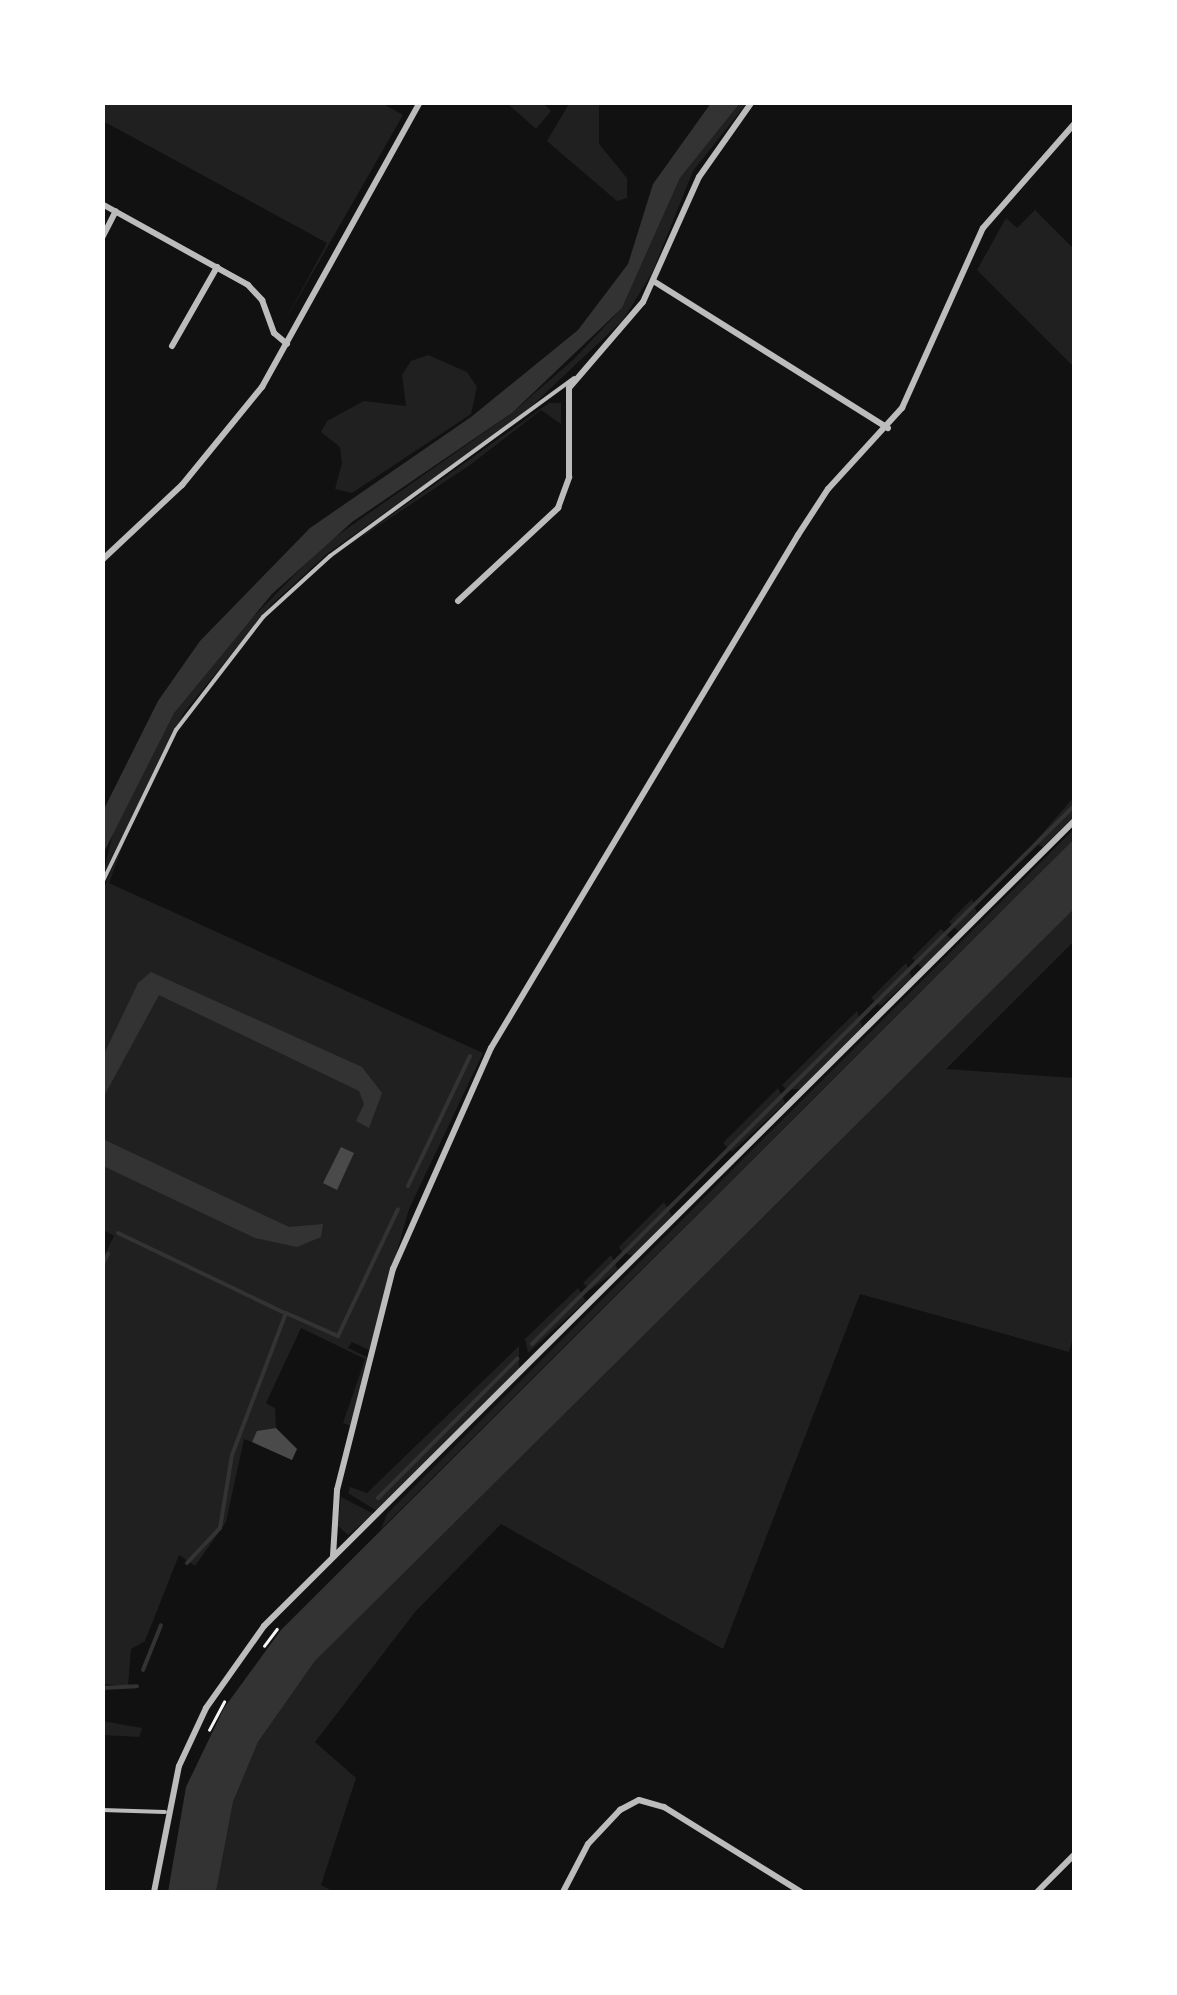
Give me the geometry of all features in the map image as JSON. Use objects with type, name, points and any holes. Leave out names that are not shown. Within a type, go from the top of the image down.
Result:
[{"type":"street","points":[[102,560],[228,432],[288,344],[420,102]]},
{"type":"street","points":[[458,601],[563,500],[569,476],[564,417],[574,378],[628,324],[655,282],[698,178],[752,102]]},
{"type":"street","points":[[333,1556],[335,1497],[392,1275],[487,1055],[798,534],[828,489],[888,428],[918,376],[983,228],[1074,124]]},
{"type":"street","points":[[102,204],[254,290],[271,329],[288,344]]},
{"type":"street","points":[[102,238],[116,211]]},
{"type":"street","points":[[172,346],[217,266]]},
{"type":"street","points":[[655,282],[888,428]]},
{"type":"street","points":[[154,1892],[165,1812],[190,1740],[222,1682],[272,1616],[1074,821]]},
{"type":"street","points":[[564,1892],[580,1854],[613,1816],[629,1804],[652,1801],[801,1892]]},
{"type":"street","points":[[1037,1892],[1074,1855]]},
{"type":"lane","points":[[102,882],[176,730],[263,618],[330,556],[574,378]]},
{"type":"lane","points":[[102,1810],[165,1812]]},
{"type":"path","points":[[257,1655],[279,1626]]},
{"type":"path","points":[[200,1746],[226,1699]]},
{"type":"shaded area","points":[[380,102],[403,115],[285,321],[327,243],[103,121],[103,103]]},
{"type":"shaded area","points":[[570,102],[599,103],[599,144],[627,178],[627,198],[617,201],[547,141]]},
{"type":"shaded area","points":[[507,103],[543,103],[551,111],[536,129]]},
{"type":"shaded area","points":[[711,103],[740,103],[680,178],[622,308],[512,413],[352,522],[272,594],[174,713],[103,854],[103,811],[158,701],[200,641],[310,528],[471,417],[578,330],[628,264],[653,184]]},
{"type":"shaded area","points":[[740,103],[747,103],[693,171],[652,273],[623,320],[519,418],[328,553],[271,605],[183,714],[103,875],[115,824],[173,713],[216,655],[325,544],[512,413],[574,359],[622,308],[680,178]]},
{"type":"shaded area","points":[[1035,210],[1074,249],[1074,367],[977,270],[1006,218],[1017,228]]},
{"type":"shaded area","points":[[428,355],[467,372],[477,387],[471,414],[352,493],[335,489],[342,463],[340,447],[321,432],[327,421],[364,401],[406,406],[402,375],[411,361]]},
{"type":"shaded area","points":[[549,403],[561,403],[561,424],[541,410],[470,465],[345,548]]},
{"type":"shaded area","points":[[1074,797],[1074,816],[1043,847],[1034,843]]},
{"type":"shaded area","points":[[1074,829],[1074,839],[381,1529],[387,1514]]},
{"type":"shaded area","points":[[128,831],[109,883],[483,1053],[409,1209],[369,1350],[352,1342],[348,1348],[367,1357],[351,1426],[343,1423],[365,1359],[301,1328],[266,1403],[275,1408],[276,1428],[252,1442],[244,1439],[226,1522],[195,1566],[179,1555],[145,1641],[131,1649],[128,1686],[103,1684],[102,1260],[114,1236],[102,1229],[103,890]]},
{"type":"shaded area","points":[[1074,839],[1074,909],[315,1661],[258,1742],[233,1802],[216,1892],[168,1892],[186,1787],[224,1708],[281,1630]]},
{"type":"shaded area","points":[[972,899],[977,913],[958,931],[949,922]]},
{"type":"shaded area","points":[[1074,909],[1074,941],[946,1069],[1074,1078],[1074,1332],[1069,1352],[860,1294],[723,1649],[501,1524],[415,1612],[315,1742],[356,1778],[321,1885],[334,1892],[216,1892],[233,1802],[258,1742],[315,1661]]},
{"type":"shaded area","points":[[941,929],[951,939],[922,968],[912,958]]},
{"type":"shaded area","points":[[906,963],[912,978],[880,1006],[871,998]]},
{"type":"shaded area","points":[[151,972],[362,1067],[382,1093],[369,1128],[356,1121],[364,1104],[359,1091],[159,995],[103,1098],[103,1056],[138,983]]},
{"type":"shaded area","points":[[857,1011],[862,1027],[800,1089],[787,1090],[782,1085]]},
{"type":"shaded area","points":[[778,1088],[785,1103],[732,1152],[723,1143]]},
{"type":"shaded area","points":[[103,1139],[289,1227],[323,1224],[321,1237],[297,1247],[255,1238],[103,1166]]},
{"type":"shaded area","points":[[664,1202],[672,1216],[633,1256],[622,1252],[619,1247]]},
{"type":"shaded area","points":[[611,1255],[618,1270],[590,1290],[583,1283]]},
{"type":"shaded area","points":[[578,1288],[586,1301],[528,1353],[525,1339]]},
{"type":"shaded area","points":[[519,1346],[519,1369],[377,1511],[348,1493],[350,1487],[367,1493]]},
{"type":"shaded area","points":[[341,1497],[374,1514],[348,1535],[338,1526]]},
{"type":"shaded area","points":[[103,1721],[142,1728],[139,1737],[103,1735]]},
{"type":"building","points":[[341,1147],[354,1153],[337,1190],[323,1183]]},
{"type":"building","points":[[276,1428],[297,1449],[292,1460],[252,1442],[257,1431]]},
{"type":"waterway","points":[[532,1344],[1074,806]]},
{"type":"waterway","points":[[408,1186],[470,1056]]},
{"type":"waterway","points":[[187,1563],[220,1528],[232,1455],[286,1313],[338,1336],[398,1209]]},
{"type":"waterway","points":[[118,1233],[285,1313]]},
{"type":"waterway","points":[[102,1265],[108,1254]]},
{"type":"waterway","points":[[378,1498],[517,1359]]},
{"type":"waterway","points":[[143,1670],[161,1625]]},
{"type":"waterway","points":[[102,1688],[137,1686]]}]
